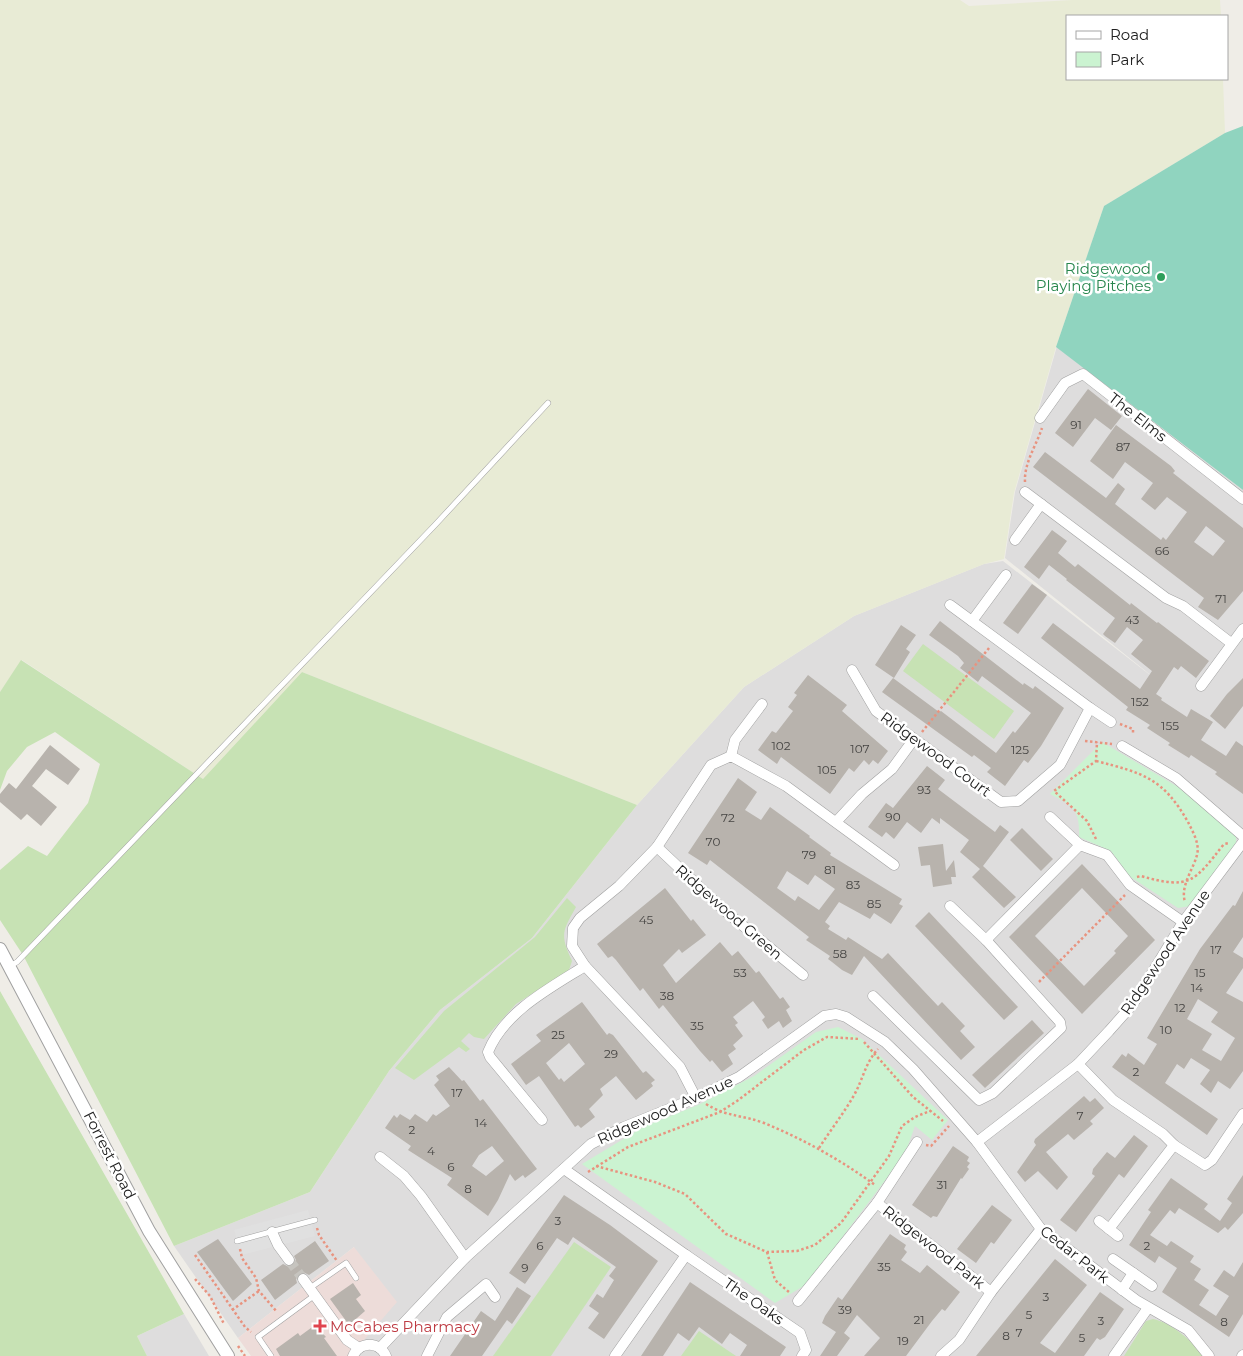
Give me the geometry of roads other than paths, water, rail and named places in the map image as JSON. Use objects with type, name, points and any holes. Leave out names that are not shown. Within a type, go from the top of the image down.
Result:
[{"type":"street","name":"The Elms","points":[[1040,418],[1065,383],[1083,374],[1243,499]]},
{"type":"street","points":[[1025,492],[1166,598],[1183,606],[1231,643]]},
{"type":"street","points":[[1015,540],[1041,504]]},
{"type":"street","points":[[972,621],[1006,575]]},
{"type":"street","points":[[950,605],[1111,722]]},
{"type":"street","points":[[1202,686],[1231,643],[1243,629]]},
{"type":"street","name":"Ridgewood Court","points":[[852,670],[876,711],[1001,802],[1018,801],[1060,765],[1090,708]]},
{"type":"street","points":[[731,756],[735,740],[762,704]]},
{"type":"street","points":[[836,822],[862,794],[892,769],[915,740]]},
{"type":"street","points":[[1122,746],[1176,778],[1243,836]]},
{"type":"street","points":[[731,756],[786,786],[894,865]]},
{"type":"street","points":[[696,1098],[680,1067],[585,966],[572,946],[573,928],[580,918],[620,886],[656,847],[711,765],[731,756]]},
{"type":"street","points":[[1050,817],[1080,845],[1107,855],[1126,880],[1186,917]]},
{"type":"street","name":"Ridgewood Avenue","points":[[383,1352],[465,1258],[591,1144],[624,1127],[696,1098],[739,1077],[824,1016],[836,1014],[846,1017],[885,1042],[913,1069],[953,1122],[977,1142],[1078,1064],[1133,1004],[1186,917],[1238,842]]},
{"type":"street","points":[[986,940],[1080,845]]},
{"type":"street","name":"Ridgewood Green","points":[[656,847],[725,911],[803,975]]},
{"type":"street","points":[[873,996],[979,1100],[993,1093],[1061,1028],[1060,1022],[986,940],[950,906]]},
{"type":"street","name":"Forrest Road","points":[[0,949],[164,1257],[200,1308],[228,1356]]},
{"type":"street","points":[[542,1120],[490,1057],[488,1052],[508,1022],[540,995],[585,966]]},
{"type":"street","points":[[1078,1064],[1113,1100],[1163,1134],[1174,1145],[1205,1165],[1212,1160],[1243,1114]]},
{"type":"street","name":"Ridgewood Park","points":[[798,1301],[877,1203],[918,1142]]},
{"type":"street","name":"Cedar Park","points":[[977,1142],[1041,1229],[1148,1308],[1188,1330],[1209,1356]]},
{"type":"street","points":[[1109,1229],[1174,1145]]},
{"type":"street","points":[[380,1157],[404,1176],[421,1196],[465,1258]]},
{"type":"street","name":"The Oaks","points":[[564,1168],[800,1333],[806,1350],[802,1356]]},
{"type":"street","name":"Ridgewood Park","points":[[877,1203],[991,1292]]},
{"type":"street","points":[[1099,1221],[1118,1236]]},
{"type":"street","name":"Ridgewood Park","points":[[941,1356],[959,1340],[991,1292],[1041,1229]]},
{"type":"street","points":[[272,1232],[278,1245],[289,1260]]},
{"type":"street","points":[[615,1356],[686,1255]]},
{"type":"street","name":"Cedar Park","points":[[1114,1259],[1152,1286]]},
{"type":"street","name":"Cedar Park","points":[[1122,1290],[1133,1272]]},
{"type":"street","points":[[303,1279],[356,1352],[371,1344],[383,1352]]},
{"type":"street","points":[[427,1356],[447,1317],[486,1284],[495,1296]]},
{"type":"street","points":[[1114,1356],[1148,1308]]},
{"type":"lane","points":[[9,966],[17,962],[428,532],[548,403]]},
{"type":"lane","points":[[237,1241],[315,1220]]},
{"type":"lane","points":[[271,1356],[258,1337],[283,1319],[346,1263],[356,1278]]},
{"type":"tunnel","points":[[289,1260],[303,1279]]},
{"type":"place","name":"Ridgewood Playing Pitches","points":[[1161,277]]},
{"type":"place","name":"McCabes Pharmacy","points":[[320,1326]]}]
